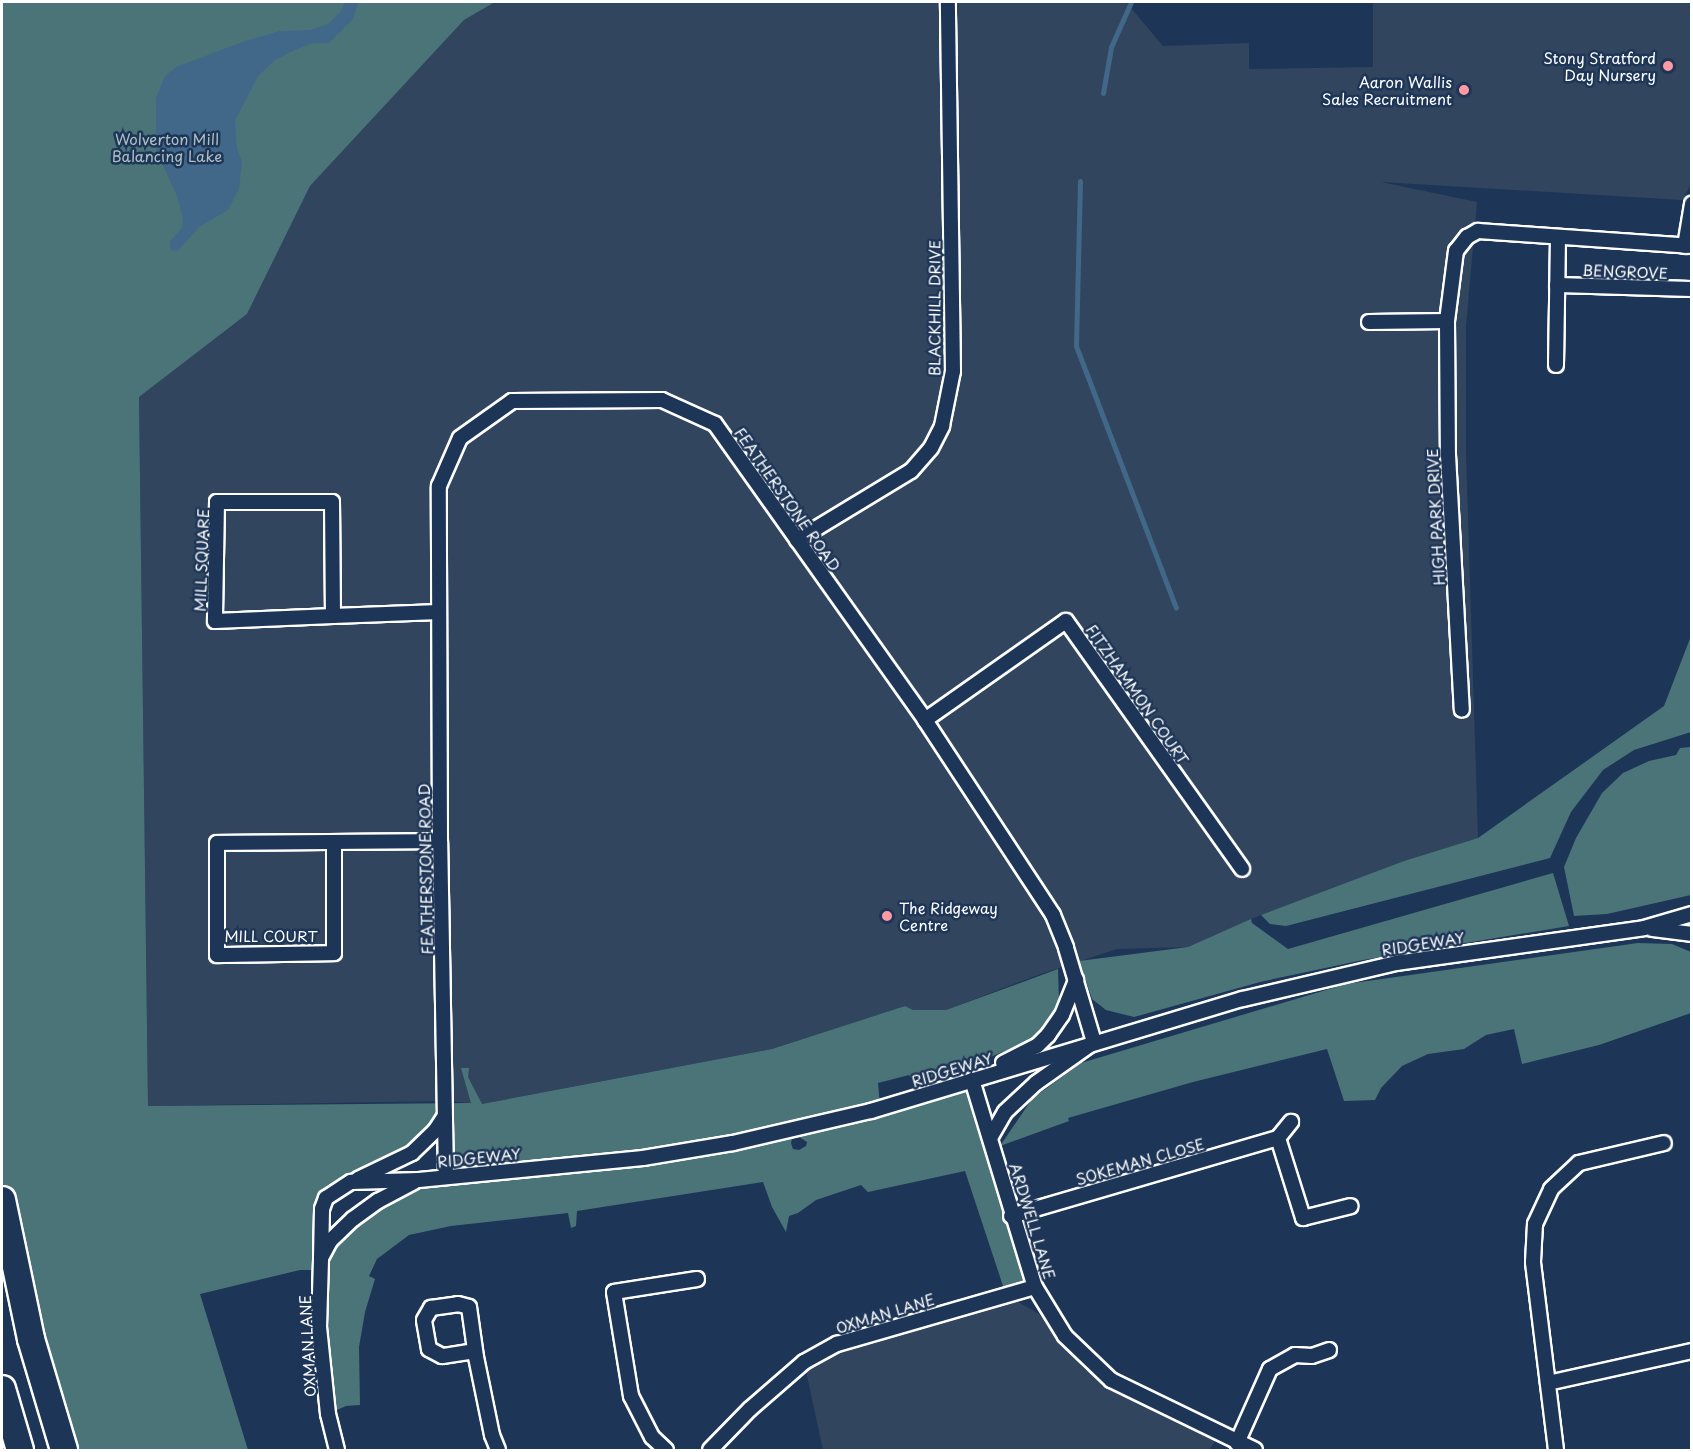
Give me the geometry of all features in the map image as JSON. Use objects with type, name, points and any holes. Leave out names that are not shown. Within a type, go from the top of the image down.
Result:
[{"type":"highway","points":[[2,1200],[31,1339],[64,1450]]},
{"type":"highway","points":[[2,1389],[20,1450]]},
{"type":"street","name":"BLACKHILL DRIVE","points":[[797,540],[911,471],[931,448],[942,426],[952,371],[948,2]]},
{"type":"street","points":[[1688,246],[1692,204]]},
{"type":"street","name":"HIGH PARK DRIVE","points":[[1462,710],[1448,455],[1446,321],[1456,251],[1467,237],[1478,231],[1688,246]]},
{"type":"street","points":[[1556,365],[1558,237]]},
{"type":"street","name":"BENGROVE","points":[[1557,285],[1692,289]]},
{"type":"street","points":[[1369,322],[1446,321]]},
{"type":"street","name":"FEATHERSTONE ROAD","points":[[446,1177],[440,841],[439,486],[460,438],[512,401],[662,400],[715,424],[925,720],[1053,915],[1076,980],[1094,1042]]},
{"type":"street","name":"MILL SQUARE","points":[[333,616],[332,501],[217,502],[215,621],[439,612]]},
{"type":"street","name":"FITZHAMMON COURT","points":[[925,720],[1066,621],[1242,869]]},
{"type":"street","name":"MILL COURT","points":[[334,842],[334,952],[217,955],[217,843],[440,841]]},
{"type":"street","name":"RIDGEWAY","points":[[351,1182],[419,1180],[643,1158],[733,1143],[897,1104],[1094,1042],[1243,999],[1396,963],[1552,939],[1644,928],[1692,914]]},
{"type":"street","name":"RIDGEWAY","points":[[1644,928],[1692,934]]},
{"type":"street","points":[[972,1080],[1037,1046],[1062,1015],[1076,980]]},
{"type":"street","points":[[990,1138],[1005,1112],[1028,1090],[1094,1042]]},
{"type":"street","name":"ARDWELL LANE","points":[[972,1080],[1011,1216],[1035,1287],[1065,1336],[1111,1380],[1255,1450]]},
{"type":"street","points":[[321,1258],[322,1209],[327,1198],[351,1182],[412,1153],[435,1131],[444,1117]]},
{"type":"street","points":[[1291,1122],[1278,1138],[1303,1218],[1351,1206]]},
{"type":"street","name":"SOKEMAN CLOSE","points":[[1011,1216],[1278,1138]]},
{"type":"street","points":[[1556,1450],[1533,1262],[1535,1224],[1551,1189],[1579,1163],[1664,1143]]},
{"type":"street","points":[[321,1258],[330,1241],[352,1219],[378,1201],[419,1180]]},
{"type":"street","name":"OXMAN LANE","points":[[321,1258],[319,1327],[328,1414],[337,1450]]},
{"type":"street","points":[[666,1450],[652,1437],[631,1396],[614,1292],[697,1279]]},
{"type":"street","name":"OXMAN LANE","points":[[710,1450],[750,1409],[804,1362],[837,1344],[1035,1287]]},
{"type":"street","points":[[475,1352],[442,1356],[429,1349],[424,1320],[431,1308],[458,1304],[468,1307],[492,1435],[498,1450]]},
{"type":"street","points":[[1237,1443],[1270,1369],[1294,1355],[1312,1356],[1329,1350]]},
{"type":"street","points":[[1548,1383],[1692,1351]]},
{"type":"shaded area","points":[[345,2],[358,2],[353,19],[329,43],[314,43],[297,49],[275,60],[258,76],[235,121],[237,148],[242,162],[239,189],[228,210],[199,227],[178,251],[170,250],[170,241],[182,228],[183,219],[177,196],[156,150],[156,98],[165,76],[176,67],[245,41],[280,31],[310,30],[328,24],[341,11]]},
{"type":"shaded area","points":[[495,2],[1126,2],[1163,46],[1249,43],[1249,69],[1373,67],[1373,2],[1691,2],[1692,183],[1682,200],[1381,182],[1477,202],[1466,326],[1466,452],[1478,838],[1404,861],[1261,915],[1188,947],[1117,949],[1038,975],[946,1010],[913,1010],[905,1006],[772,1049],[482,1104],[446,1101],[148,1106],[139,397],[247,314],[310,186],[464,20]]},
{"type":"shaded area","points":[[1006,1295],[1039,1314],[1085,1370],[1215,1441],[1209,1450],[823,1450],[804,1362]]},
{"type":"green space","name":"Wolverton Mill Balancing Lake","points":[[2,2],[495,2],[464,20],[310,186],[247,314],[139,397],[148,1106],[471,1103],[461,1068],[469,1068],[468,1077],[482,1104],[772,1049],[905,1006],[913,1010],[946,1010],[1058,969],[1059,1001],[1049,1024],[1034,1039],[959,1070],[913,1083],[909,1075],[878,1083],[880,1105],[972,1080],[1035,1287],[1006,1295],[965,1171],[868,1192],[861,1185],[816,1200],[798,1213],[789,1216],[786,1232],[772,1207],[763,1182],[577,1211],[576,1226],[571,1228],[568,1213],[451,1226],[409,1235],[377,1259],[369,1276],[375,1279],[365,1312],[359,1347],[360,1405],[346,1406],[328,1414],[320,1270],[300,1270],[200,1294],[248,1450],[64,1450],[2,1200]],"holes":[[[444,1119],[445,1177],[378,1201],[321,1256],[320,1222],[334,1191],[412,1153]],[[799,1137],[807,1142],[806,1146],[799,1150],[793,1149],[792,1139]]]},
{"type":"green space","points":[[1691,636],[1691,732],[1634,750],[1603,770],[1571,812],[1550,858],[1286,926],[1270,924],[1261,915],[1404,861],[1478,838],[1664,706]]},
{"type":"green space","points":[[1691,747],[1691,895],[1607,914],[1574,916],[1564,867],[1576,838],[1602,793],[1623,773],[1649,761],[1676,755],[1680,748]]},
{"type":"green space","points":[[1553,873],[1569,926],[1363,960],[1260,982],[1134,1017],[1106,1010],[1092,999],[1079,961],[1188,947],[1251,919],[1252,923],[1288,949]]},
{"type":"green space","points":[[1638,943],[1672,944],[1691,952],[1691,1013],[1599,1045],[1522,1064],[1514,1029],[1486,1035],[1464,1049],[1428,1054],[1402,1066],[1381,1088],[1375,1100],[1344,1101],[1327,1049],[1193,1082],[1068,1118],[1069,1121],[1000,1146],[1032,1099],[1081,1063],[1346,984]]},
{"type":"waterway","points":[[1103,93],[1111,47],[1131,2]]},
{"type":"waterway","points":[[1080,181],[1076,346],[1176,608]]},
{"type":"place","name":"Stony Stratford Day Nursery","points":[[1668,66]]},
{"type":"place","name":"Aaron Wallis Sales Recruitment","points":[[1464,90]]},
{"type":"place","name":"The Ridgeway Centre","points":[[887,916]]}]
